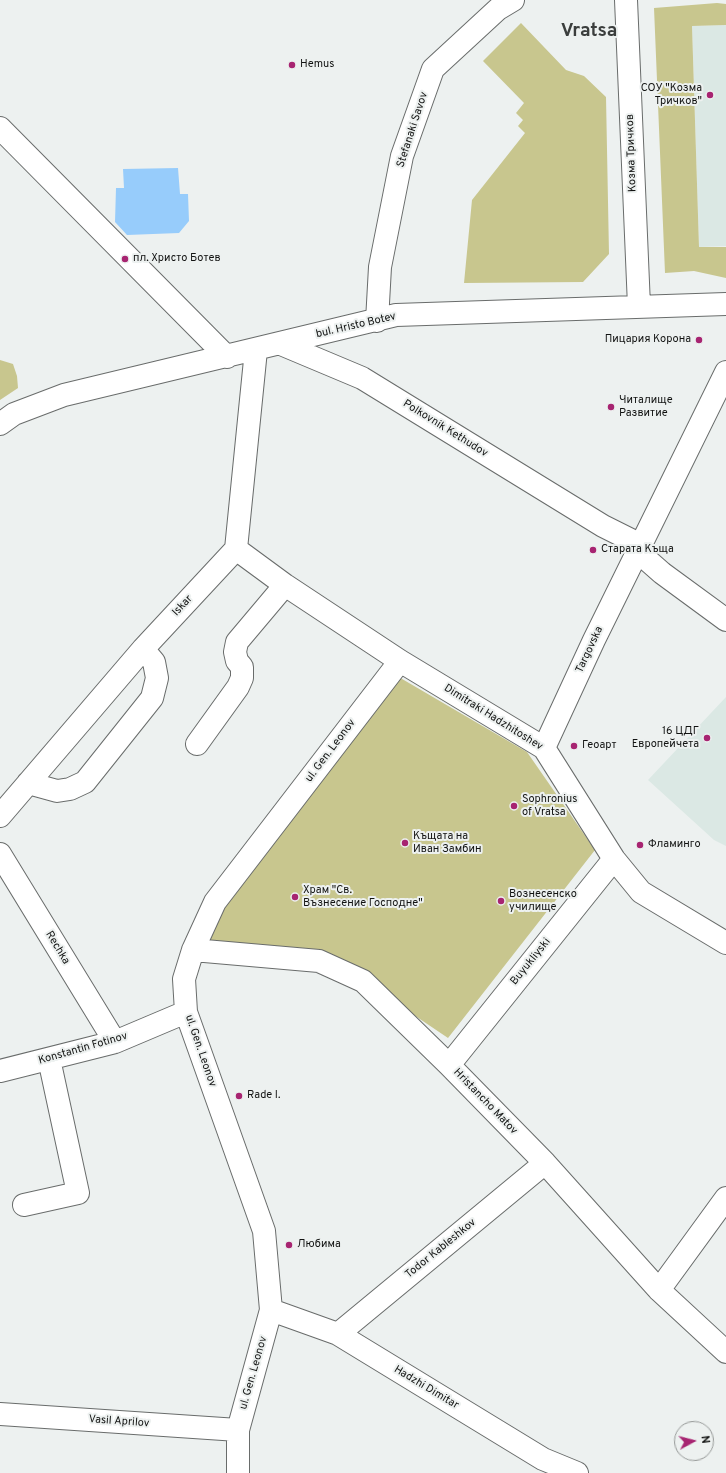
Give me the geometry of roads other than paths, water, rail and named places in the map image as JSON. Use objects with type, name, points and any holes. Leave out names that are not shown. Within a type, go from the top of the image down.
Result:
[{"type":"street","name":"Козма Тричков","points":[[626,0],[639,306]]},
{"type":"street","name":"Stefanaki Savov","points":[[377,321],[380,267],[402,156],[433,69],[505,4]]},
{"type":"street","points":[[0,128],[227,357]]},
{"type":"street","name":"bul. Hristo Botev","points":[[0,424],[14,414],[64,395],[377,321],[396,315],[726,304]]},
{"type":"street","name":"Polkovnik Kethudov","points":[[280,344],[362,378],[639,548]]},
{"type":"street","points":[[236,550],[256,350]]},
{"type":"street","name":"Targovska","points":[[544,748],[639,548],[726,372]]},
{"type":"street","points":[[639,548],[662,573],[726,620]]},
{"type":"street","name":"Dimitraki Hadzhitoshev","points":[[236,550],[285,586],[400,661],[544,748],[614,859],[641,892],[726,943]]},
{"type":"street","name":"Iskar","points":[[0,816],[143,649],[236,550]]},
{"type":"street","points":[[197,744],[238,687],[242,678],[242,667],[237,660],[235,652],[237,642],[285,586]]},
{"type":"street","points":[[28,784],[57,791],[70,789],[85,782],[152,698],[157,678],[156,672],[154,662],[143,649]]},
{"type":"street","name":"ul. Gen. Leonov","points":[[238,1473],[238,1430],[271,1310],[264,1231],[186,1012],[184,979],[193,950],[215,902],[400,661]]},
{"type":"street","name":"Rechka","points":[[0,854],[115,1042]]},
{"type":"street","name":"Buyukliyski","points":[[449,1065],[614,859]]},
{"type":"street","name":"Hristancho Matov","points":[[193,950],[319,962],[363,981],[449,1065],[545,1163],[659,1290],[726,1352]]},
{"type":"street","name":"Konstantin Fotinov","points":[[0,1071],[115,1042],[186,1012]]},
{"type":"street","points":[[24,1205],[78,1193],[49,1059]]},
{"type":"street","name":"Todor Kableshkov","points":[[338,1334],[545,1163]]},
{"type":"street","points":[[659,1290],[726,1198]]},
{"type":"street","name":"Hadzhi Dimitar","points":[[271,1310],[338,1334],[542,1466],[577,1473]]},
{"type":"street","name":"Vasil Aprilov","points":[[0,1414],[238,1430]]},
{"type":"water","points":[[178,168],[180,194],[188,194],[189,221],[179,233],[127,235],[115,222],[116,188],[124,188],[123,169]]},
{"type":"place","name":"Hemus","points":[[292,65]]},
{"type":"place","name":"СОУ \"Козма Тричков\"","points":[[710,95]]},
{"type":"place","name":"пл. Христо Ботев","points":[[125,259]]},
{"type":"place","name":"Пицария Корона","points":[[699,340]]},
{"type":"place","name":"Читалище Развитие","points":[[611,407]]},
{"type":"place","name":"Старата Къща","points":[[593,550]]},
{"type":"place","name":"16 ЦДГ Европейчета","points":[[707,738]]},
{"type":"place","name":"Геоарт","points":[[574,746]]},
{"type":"place","name":"Sophronius of Vratsa","points":[[514,806]]},
{"type":"place","name":"Къщата на Иван Замбин","points":[[405,843]]},
{"type":"place","name":"Фламинго","points":[[640,845]]},
{"type":"place","name":"Храм \"Св. Възнесение Господне\"","points":[[295,897]]},
{"type":"place","name":"Вознесенско училище","points":[[501,901]]},
{"type":"place","name":"Rade I.","points":[[239,1096]]},
{"type":"place","name":"Любима","points":[[289,1245]]},
{"type":"district","name":"Vratsa","points":[[589,32]]}]
